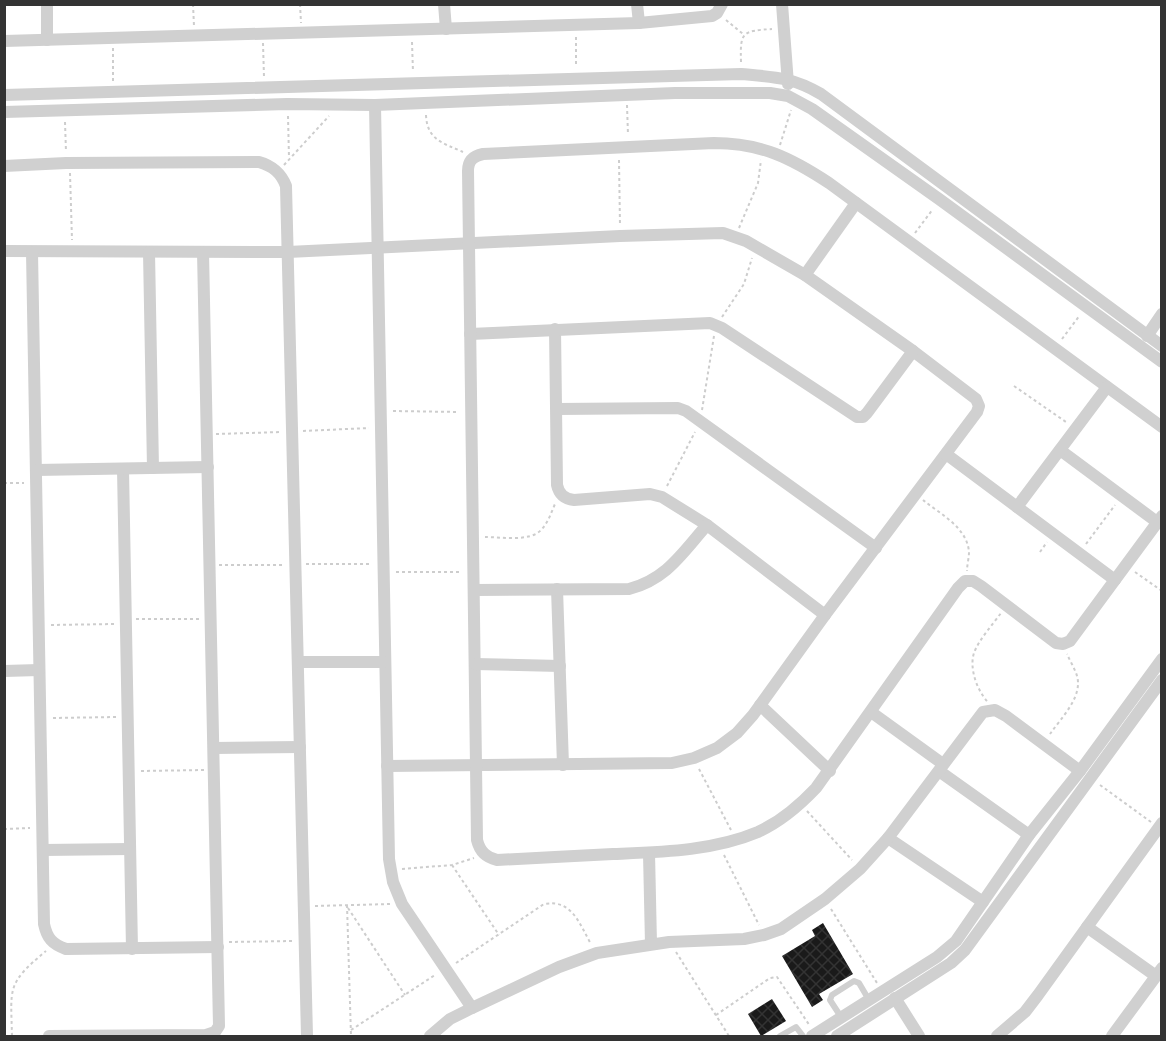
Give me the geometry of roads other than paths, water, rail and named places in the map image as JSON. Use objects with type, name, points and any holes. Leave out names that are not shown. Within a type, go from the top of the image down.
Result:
[{"type":"street","points":[[47,4],[48,40]]},
{"type":"street","points":[[444,4],[446,29]]},
{"type":"street","points":[[637,4],[639,23]]},
{"type":"street","points":[[782,4],[788,78],[792,98]]},
{"type":"street","points":[[4,41],[639,23],[706,17],[720,9]]},
{"type":"street","points":[[4,94],[741,74],[788,78],[821,94],[1161,346]]},
{"type":"street","points":[[4,112],[287,104],[375,105],[675,93],[770,93],[792,98],[939,199],[1161,362]]},
{"type":"street","points":[[375,105],[387,766],[391,870],[402,904],[472,1008]]},
{"type":"street","points":[[1060,450],[1121,496],[1159,519],[1070,641],[1063,644],[1056,643],[974,581],[965,581],[830,771],[801,804],[760,831],[719,845],[649,853],[497,860],[485,855],[479,848],[477,840],[468,171],[470,161],[474,157],[483,154],[722,143],[763,148],[777,153],[802,165],[856,203],[1161,427]]},
{"type":"street","points":[[4,166],[68,163],[259,162],[278,171],[286,186],[307,1036]]},
{"type":"street","points":[[805,275],[856,203]]},
{"type":"street","points":[[4,251],[288,252],[710,232],[736,237],[805,275],[913,351],[976,399],[979,406],[978,412],[760,705],[737,733],[717,748],[694,758],[672,763],[387,766]]},
{"type":"street","points":[[32,252],[42,828],[46,935],[54,944],[66,950],[218,945]]},
{"type":"street","points":[[149,252],[153,468]]},
{"type":"street","points":[[49,1036],[206,1035],[215,1032],[219,1026],[204,252]]},
{"type":"street","points":[[1147,336],[1161,314]]},
{"type":"street","points":[[470,334],[701,322],[718,325],[857,417],[863,417],[867,413],[913,351]]},
{"type":"street","points":[[555,329],[557,485],[560,493],[574,500],[650,494],[662,496],[707,525],[825,615]]},
{"type":"street","points":[[1017,507],[1107,387]]},
{"type":"street","points":[[557,409],[678,408],[694,414],[876,548]]},
{"type":"street","points":[[946,454],[1115,579]]},
{"type":"street","points":[[36,476],[123,469],[208,467]]},
{"type":"street","points":[[123,469],[132,949]]},
{"type":"street","points":[[475,590],[628,589],[658,577],[670,567],[707,525]]},
{"type":"street","points":[[557,589],[562,765]]},
{"type":"street","points":[[837,1036],[951,963],[965,950],[1161,659]]},
{"type":"street","points":[[298,662],[385,662]]},
{"type":"street","points":[[476,664],[560,666]]},
{"type":"street","points":[[4,671],[39,670]]},
{"type":"street","points":[[810,1036],[950,947],[1029,835],[1085,774],[1161,680]]},
{"type":"street","points":[[760,705],[830,771]]},
{"type":"street","points":[[430,1036],[450,1019],[472,1008],[559,967],[597,953],[669,942],[744,939],[764,935],[790,923],[825,899],[860,869],[888,838],[983,712],[995,710],[1085,774]]},
{"type":"street","points":[[871,712],[1029,835]]},
{"type":"street","points":[[214,748],[300,747]]},
{"type":"street","points":[[997,1036],[1025,1012],[1160,825]]},
{"type":"street","points":[[888,838],[983,902]]},
{"type":"street","points":[[43,850],[130,849]]},
{"type":"street","points":[[649,853],[651,944]]},
{"type":"street","points":[[1087,927],[1159,972],[1112,1036]]},
{"type":"street","points":[[895,998],[920,1036]]},
{"type":"lane","points":[[841,1018],[830,1000],[832,995],[854,981],[859,983],[869,1000]]},
{"type":"lane","points":[[780,1036],[796,1027],[810,1036]]}]
